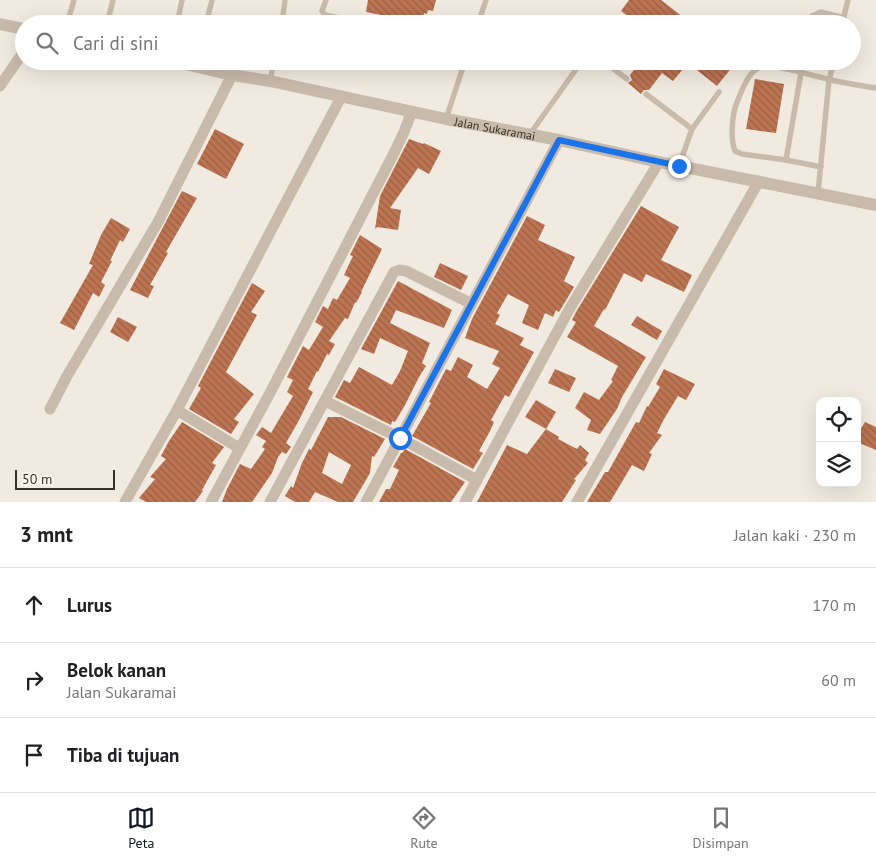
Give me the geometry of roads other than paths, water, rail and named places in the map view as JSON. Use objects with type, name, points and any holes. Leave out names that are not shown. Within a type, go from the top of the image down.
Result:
[{"type":"street","points":[[0,24],[15,27]]},
{"type":"street","points":[[0,86],[15,64]]},
{"type":"street","name":"Jalan Sukaramai","points":[[216,70],[232,75],[270,81],[446,119],[530,134],[876,206]]},
{"type":"street","points":[[50,409],[67,376],[158,222],[232,75]]},
{"type":"street","points":[[125,502],[177,410],[341,97]]},
{"type":"street","points":[[210,502],[394,153],[412,111]]},
{"type":"street","points":[[366,502],[470,303],[559,140]]},
{"type":"street","points":[[465,502],[558,329],[659,162]]},
{"type":"street","points":[[578,502],[759,181]]},
{"type":"street","points":[[270,502],[394,272],[399,270],[406,271],[470,303]]},
{"type":"street","points":[[325,401],[400,438],[477,480]]},
{"type":"street","points":[[177,410],[239,448]]},
{"type":"lane","points":[[70,15],[74,0]]},
{"type":"lane","points":[[109,15],[113,0]]},
{"type":"lane","points":[[178,15],[182,0]]},
{"type":"lane","points":[[208,15],[212,0]]},
{"type":"lane","points":[[283,15],[285,0]]},
{"type":"lane","points":[[325,15],[322,11],[326,0]]},
{"type":"lane","points":[[481,15],[486,0]]},
{"type":"lane","points":[[844,15],[848,0]]},
{"type":"lane","points":[[814,15],[821,12],[828,15]]},
{"type":"lane","points":[[270,81],[272,70]]},
{"type":"lane","points":[[446,119],[462,70]]},
{"type":"lane","points":[[530,134],[576,70]]},
{"type":"lane","points":[[615,70],[627,79]]},
{"type":"lane","points":[[756,70],[746,82],[736,106],[731,140],[735,151],[742,154],[821,167]]},
{"type":"lane","points":[[786,70],[876,88]]},
{"type":"lane","points":[[786,160],[802,70]]},
{"type":"lane","points":[[818,193],[829,80],[832,70]]},
{"type":"lane","points":[[679,166],[692,129],[719,92]]},
{"type":"lane","points":[[646,94],[692,129]]}]
